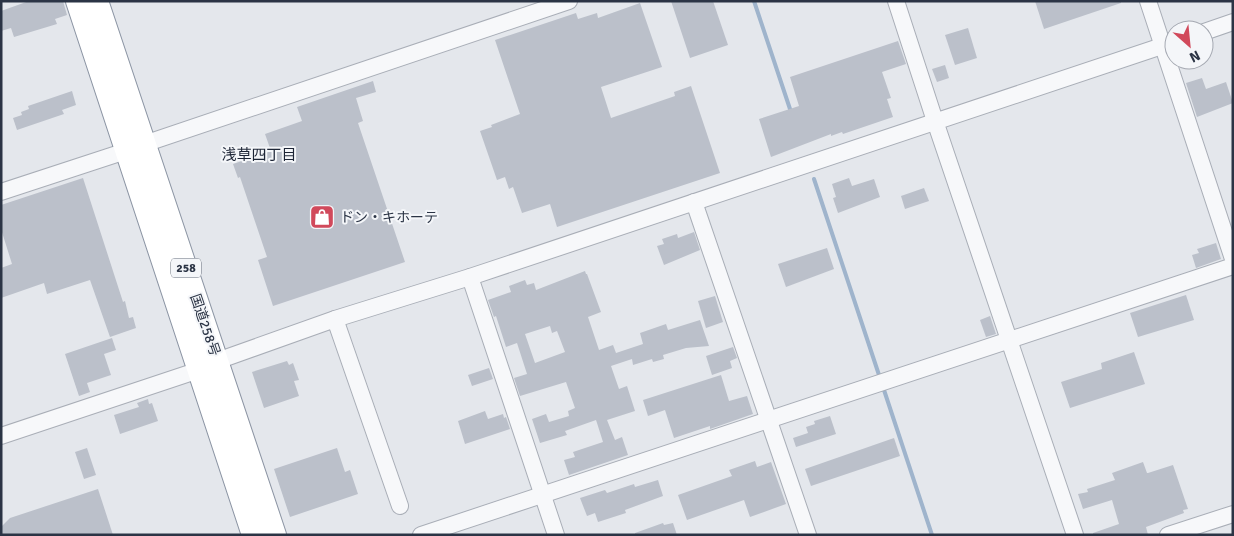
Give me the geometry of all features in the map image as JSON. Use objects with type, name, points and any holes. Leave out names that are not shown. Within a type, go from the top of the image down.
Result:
[{"type":"highway","name":"国道258号","points":[[77,1],[135,147],[208,365],[274,535]]},
{"type":"highway","name":"国道258号","points":[[97,1],[135,147]]},
{"type":"highway","name":"国道258号","points":[[208,365],[253,535]]},
{"type":"street","points":[[1,192],[569,1]]},
{"type":"street","points":[[896,1],[935,122],[1076,535]]},
{"type":"street","points":[[1148,1],[1164,35]]},
{"type":"street","points":[[1214,29],[1233,22]]},
{"type":"street","points":[[1,436],[334,320],[470,277],[1164,45]]},
{"type":"street","points":[[1176,70],[1233,259]]},
{"type":"street","points":[[694,202],[808,535]]},
{"type":"street","points":[[421,535],[1233,266]]},
{"type":"street","points":[[470,277],[556,535]]},
{"type":"street","points":[[334,320],[400,506]]},
{"type":"street","points":[[1168,535],[1233,514]]},
{"type":"building","points":[[29,1],[63,1],[67,15],[55,19],[57,24],[14,37],[11,28],[1,31],[1,11]]},
{"type":"building","points":[[671,1],[713,1],[728,45],[690,58]]},
{"type":"building","points":[[1035,1],[1121,1],[1121,3],[1044,29]]},
{"type":"building","points":[[640,3],[662,67],[601,87],[611,118],[675,96],[674,92],[691,86],[720,173],[557,227],[550,204],[522,213],[513,187],[509,189],[505,177],[497,180],[480,131],[520,114],[495,40],[576,13],[578,19],[597,13],[598,18]]},
{"type":"building","points":[[968,28],[977,58],[955,65],[945,35]]},
{"type":"building","points":[[898,41],[906,64],[882,72],[891,98],[887,99],[893,117],[843,134],[842,132],[831,136],[831,134],[771,157],[759,119],[799,106],[790,77]]},
{"type":"building","points":[[945,65],[949,78],[937,82],[932,69]]},
{"type":"building","points":[[1202,78],[1206,89],[1226,82],[1233,103],[1197,117],[1186,83]]},
{"type":"building","name":"ドン・キホーテ","points":[[373,81],[376,92],[356,98],[363,121],[358,123],[405,262],[273,306],[258,260],[267,257],[240,177],[238,178],[233,164],[271,151],[265,134],[302,121],[297,107]]},
{"type":"building","points":[[72,91],[76,105],[62,110],[64,114],[17,130],[13,118],[22,115],[21,112],[29,109],[28,106]]},
{"type":"building","points":[[83,178],[123,302],[125,301],[129,318],[133,317],[136,328],[110,337],[90,280],[47,294],[44,283],[1,298],[1,268],[12,264],[1,229],[1,205]]},
{"type":"building","points":[[849,178],[852,186],[874,179],[880,197],[838,213],[833,198],[836,197],[832,184]]},
{"type":"building","points":[[924,188],[929,201],[905,209],[901,196]]},
{"type":"building","points":[[694,232],[700,250],[664,265],[657,246],[664,244],[662,239],[677,234],[678,238]]},
{"type":"building","points":[[1216,243],[1221,259],[1196,268],[1192,255],[1199,253],[1197,249]]},
{"type":"building","points":[[827,248],[834,269],[786,287],[778,264]]},
{"type":"building","points":[[585,271],[601,312],[588,317],[599,350],[613,345],[616,353],[643,344],[640,333],[666,324],[668,330],[700,320],[709,346],[686,348],[663,355],[664,359],[653,362],[652,359],[633,365],[632,359],[611,366],[619,389],[627,386],[635,411],[607,420],[615,440],[622,437],[628,455],[569,475],[564,460],[575,457],[573,452],[603,442],[596,420],[565,431],[567,435],[540,443],[532,419],[546,414],[549,422],[569,416],[568,411],[575,408],[566,382],[520,396],[514,378],[527,374],[517,343],[506,347],[496,316],[494,317],[488,300],[511,292],[509,286],[525,280],[527,285],[534,283],[536,290]],"holes":[[[550,326],[552,333],[557,331],[565,352],[535,363],[525,334]]]},
{"type":"building","points":[[1186,295],[1194,320],[1138,337],[1130,313]]},
{"type":"building","points":[[715,296],[723,322],[706,328],[698,301]]},
{"type":"building","points":[[990,316],[996,334],[986,337],[980,320]]},
{"type":"building","points":[[112,338],[116,350],[104,354],[111,375],[87,383],[90,392],[79,396],[65,354]]},
{"type":"building","points":[[733,347],[737,358],[730,361],[732,368],[712,375],[706,356]]},
{"type":"building","points":[[1134,352],[1145,384],[1070,408],[1061,382],[1102,369],[1101,363]]},
{"type":"building","points":[[287,361],[289,365],[293,363],[299,380],[294,381],[299,396],[264,408],[252,372]]},
{"type":"building","points":[[489,368],[493,379],[472,386],[468,375]]},
{"type":"building","points":[[721,375],[729,401],[747,396],[753,414],[710,429],[710,426],[674,438],[665,410],[648,416],[643,400]]},
{"type":"building","points":[[148,399],[149,404],[152,403],[158,421],[120,434],[114,415],[139,407],[137,403]]},
{"type":"building","points":[[485,411],[488,419],[503,414],[510,429],[465,444],[458,421]]},
{"type":"building","points":[[830,416],[836,434],[796,447],[793,438],[808,433],[806,427],[815,424],[814,421]]},
{"type":"building","points":[[894,438],[900,456],[811,486],[805,469]]},
{"type":"building","points":[[87,448],[96,475],[84,479],[75,452]]},
{"type":"building","points":[[337,448],[345,472],[350,470],[358,494],[290,517],[274,469]]},
{"type":"building","points":[[755,461],[757,467],[771,462],[786,504],[750,517],[744,500],[687,520],[678,495],[732,476],[729,470]]},
{"type":"building","points":[[1143,462],[1147,473],[1173,465],[1188,509],[1183,510],[1184,513],[1146,527],[1148,535],[1093,535],[1093,533],[1119,524],[1112,500],[1083,509],[1078,494],[1088,492],[1087,489],[1115,480],[1112,473]]},
{"type":"building","points":[[658,480],[663,496],[625,510],[626,513],[598,522],[595,513],[587,516],[580,498],[605,490],[607,493],[634,484],[635,487]]},
{"type":"building","points":[[98,489],[113,535],[1,535],[1,527],[10,518]]},
{"type":"building","points":[[663,523],[664,525],[673,523],[677,535],[635,535],[635,533]]},
{"type":"waterway","points":[[754,1],[791,112]]},
{"type":"waterway","points":[[814,179],[880,378]]},
{"type":"waterway","points":[[883,387],[932,535]]},
{"type":"place","name":"ドン・キホーテ","points":[[322,217]]},
{"type":"district","name":"浅草四丁目","points":[[259,155]]}]
